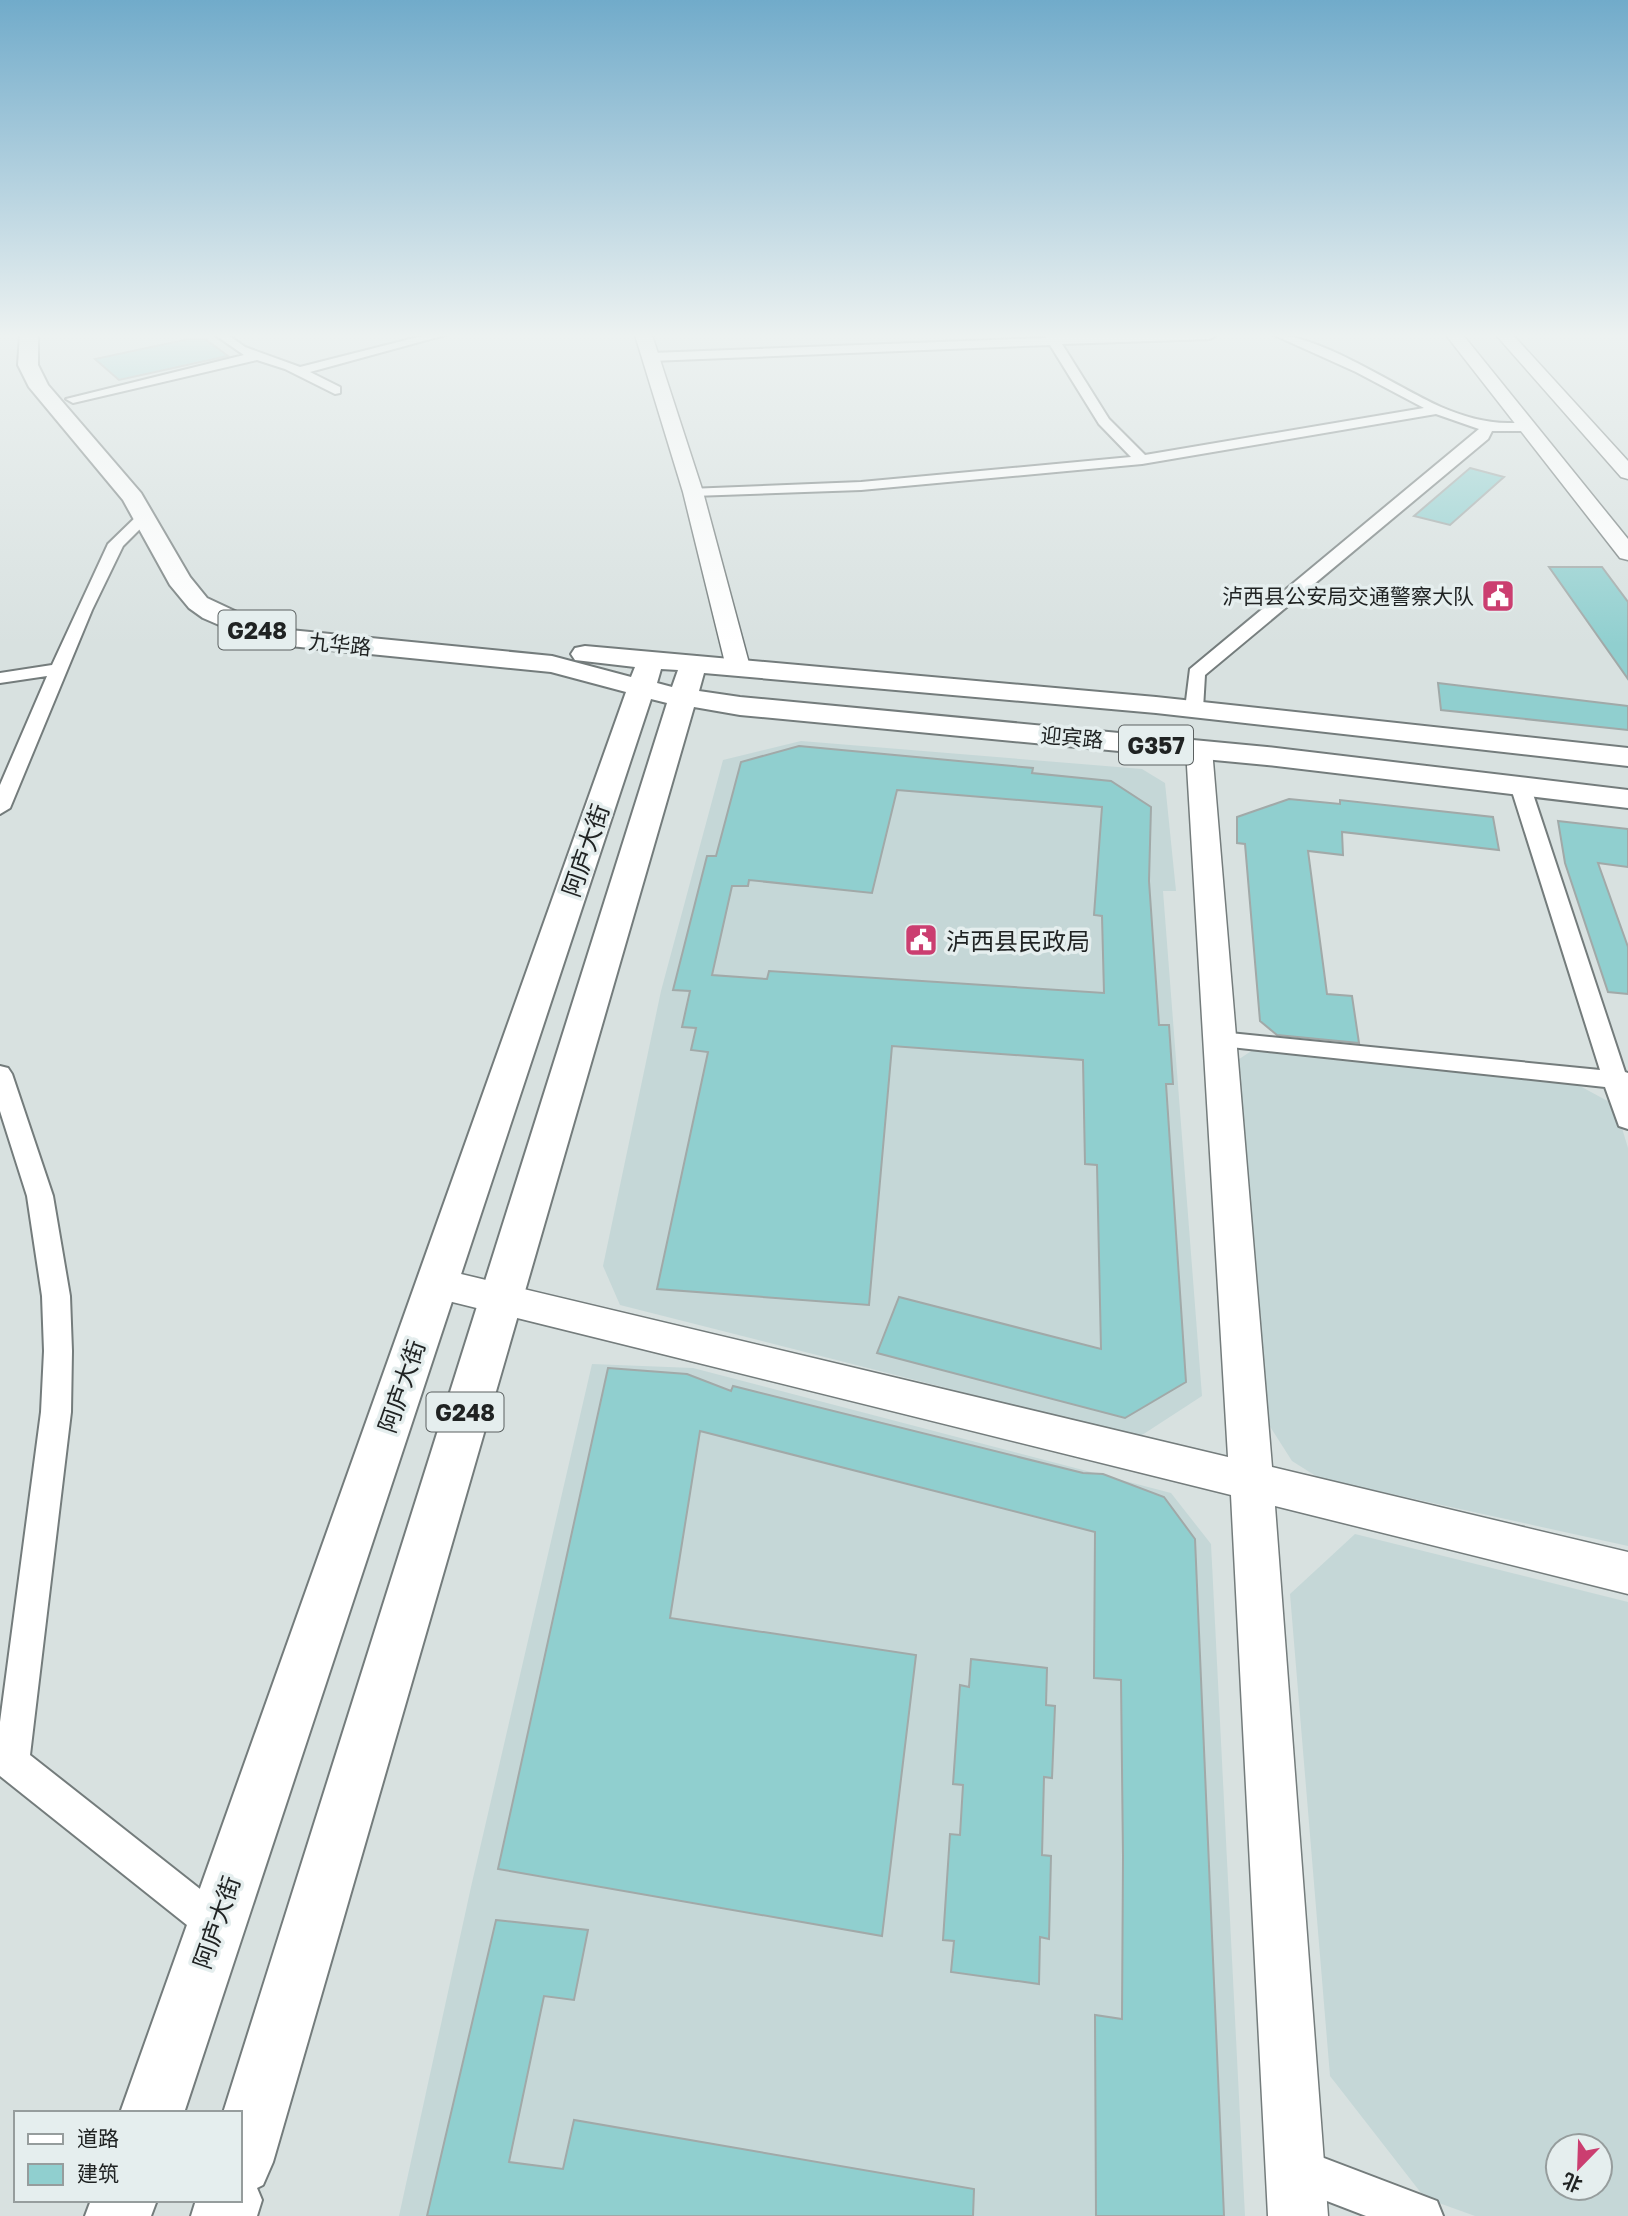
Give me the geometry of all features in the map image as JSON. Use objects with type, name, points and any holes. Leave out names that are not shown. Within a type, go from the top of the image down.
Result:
[{"type":"highway","name":"九华路","points":[[85,438],[144,517],[179,580],[198,603],[249,628],[319,643],[667,677]]},
{"type":"highway","name":"九华路","points":[[107,438],[155,494],[203,575],[221,596],[249,611],[284,623],[331,631],[667,677]]},
{"type":"highway","name":"迎宾路","points":[[667,677],[738,667],[1197,729],[1520,785],[1628,799]]},
{"type":"highway","name":"迎宾路","points":[[667,677],[773,710],[1197,729],[1628,757]]},
{"type":"highway","name":"阿庐大街","points":[[153,2111],[436,1283],[667,677]]},
{"type":"highway","name":"G248","points":[[242,2155],[500,1298],[667,677]]},
{"type":"street","points":[[676,438],[738,667]]},
{"type":"street","points":[[1121,438],[1142,460]]},
{"type":"street","points":[[692,492],[860,486],[1142,460],[1269,438]]},
{"type":"street","points":[[1298,2216],[1251,1482],[1197,729],[1196,673],[1480,438]]},
{"type":"street","points":[[1537,438],[1628,553]]},
{"type":"street","points":[[1597,438],[1628,473]]},
{"type":"street","points":[[1601,443],[1628,442]]},
{"type":"street","points":[[0,808],[116,544],[144,517]]},
{"type":"street","points":[[0,678],[59,669]]},
{"type":"street","points":[[1520,785],[1621,1080],[1628,1120]]},
{"type":"street","points":[[1220,1040],[1621,1080]]},
{"type":"street","points":[[0,1074],[40,1196],[56,1296],[58,1351],[56,1412],[12,1763],[215,1924]]},
{"type":"street","points":[[436,1283],[1628,1573]]},
{"type":"street","points":[[1295,2168],[1422,2216]]},
{"type":"shaded area","points":[[801,741],[1142,769],[1165,783],[1176,891],[1163,891],[1202,1396],[1139,1437],[620,1305],[603,1266],[661,991],[723,760]]},
{"type":"shaded area","points":[[1253,1050],[1578,1085],[1615,1105],[1628,1148],[1628,1546],[1319,1478],[1292,1461],[1269,1425],[1236,1061]]},
{"type":"shaded area","points":[[592,1364],[693,1368],[1171,1493],[1211,1544],[1245,2216],[399,2216],[471,1887]]},
{"type":"shaded area","points":[[1355,1534],[1628,1602],[1628,2216],[1475,2216],[1425,2198],[1330,2076],[1290,1594]]},
{"type":"building","points":[[1470,468],[1504,477],[1450,525],[1414,516]]},
{"type":"building","points":[[1549,567],[1602,567],[1628,602],[1628,679]]},
{"type":"building","points":[[1438,683],[1628,706],[1628,730],[1441,710]]},
{"type":"building","points":[[799,746],[1033,768],[1032,773],[1111,781],[1151,807],[1149,881],[1159,1025],[1169,1025],[1173,1084],[1166,1084],[1186,1382],[1125,1418],[877,1353],[899,1297],[1101,1349],[1097,1165],[1085,1164],[1083,1060],[892,1046],[869,1305],[657,1289],[708,1052],[691,1050],[696,1028],[682,1027],[690,991],[673,990],[707,856],[716,856],[741,762]],"holes":[[[897,790],[1102,807],[1094,915],[1102,916],[1104,993],[769,971],[767,979],[712,975],[732,886],[748,886],[749,880],[872,893]]]},
{"type":"building","points":[[1289,799],[1340,804],[1340,800],[1493,817],[1499,850],[1342,832],[1343,855],[1308,851],[1327,994],[1352,996],[1359,1043],[1277,1035],[1260,1021],[1245,844],[1237,843],[1237,817]]},
{"type":"building","points":[[1558,821],[1628,829],[1628,867],[1598,863],[1628,947],[1628,994],[1608,992],[1565,863]]},
{"type":"building","points":[[608,1368],[687,1374],[731,1391],[733,1386],[1083,1473],[1103,1474],[1164,1497],[1195,1539],[1224,2216],[1096,2216],[1095,2015],[1122,2019],[1123,1857],[1121,1680],[1094,1678],[1095,1532],[700,1431],[670,1618],[916,1655],[882,1936],[498,1869]]},
{"type":"building","points":[[971,1659],[1047,1668],[1046,1705],[1055,1706],[1052,1778],[1044,1777],[1042,1855],[1051,1856],[1049,1939],[1040,1937],[1039,1984],[951,1972],[954,1941],[943,1940],[950,1834],[960,1835],[963,1785],[953,1784],[960,1685],[969,1687]]},
{"type":"building","points":[[496,1920],[588,1930],[574,2000],[544,1996],[509,2162],[563,2169],[574,2120],[974,2189],[973,2216],[427,2216]]},
{"type":"place","name":"泸西县公安局交通警察大队","points":[[1498,596]]},
{"type":"place","name":"泸西县民政局","points":[[921,940]]}]
